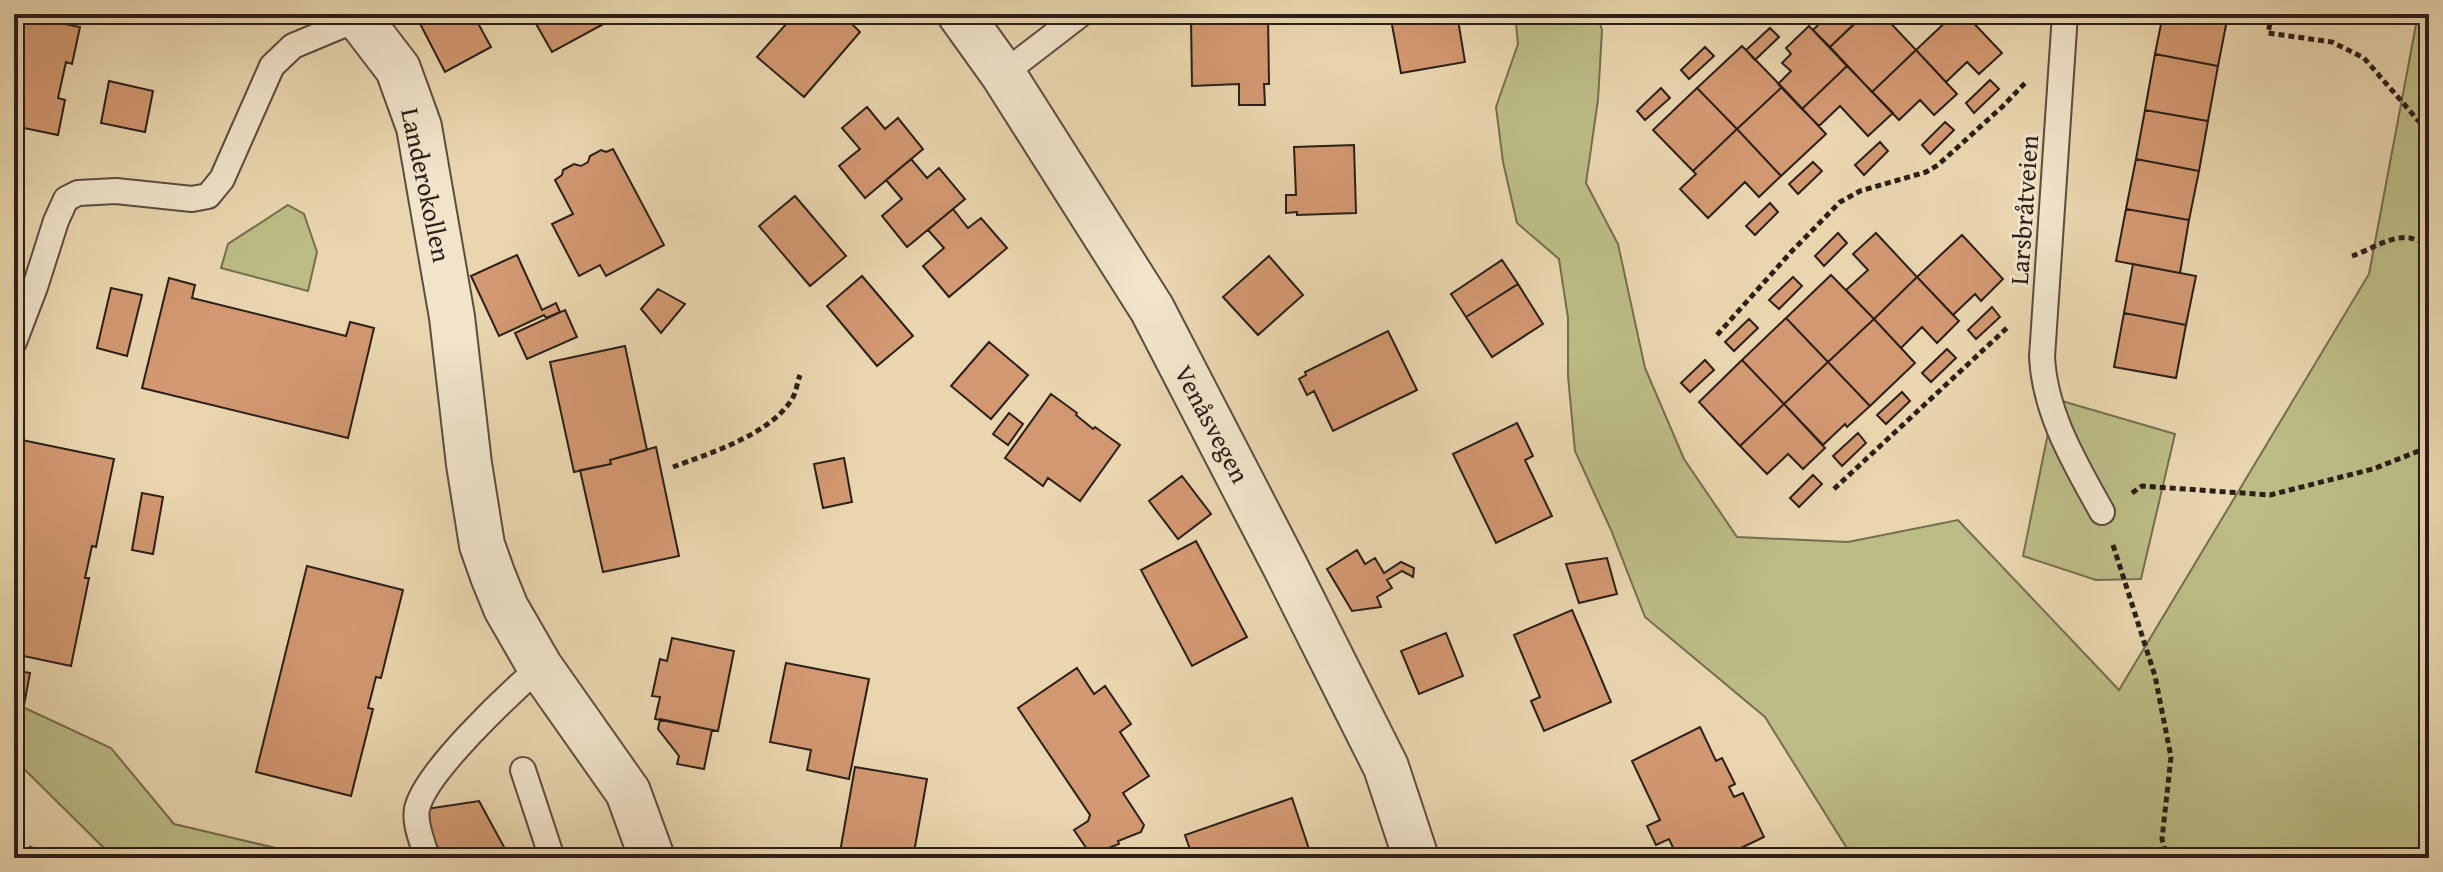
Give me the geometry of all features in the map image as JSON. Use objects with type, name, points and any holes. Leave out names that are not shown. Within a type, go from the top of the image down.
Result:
[{"type":"street","name":"Venåsvegen","points":[[960,14],[1003,74],[1159,322],[1386,767],[1416,858]]},
{"type":"street","name":"Landerokollen","points":[[364,18],[398,69],[419,127],[443,259],[482,545],[506,608],[540,667],[628,792],[652,858]]},
{"type":"lane","points":[[1003,74],[1081,14]]},
{"type":"lane","name":"Larsbråtveien","points":[[2065,14],[2043,378],[2063,440],[2102,512]]},
{"type":"lane","name":"Landerokollen","points":[[14,342],[66,199],[78,193],[116,191],[192,199],[208,196],[222,179],[272,66],[293,46],[364,18]]},
{"type":"lane","points":[[427,858],[416,819],[426,790],[446,762],[504,698],[540,667]]},
{"type":"lane","points":[[523,770],[552,858]]},
{"type":"path","points":[[2272,14],[2268,33],[2332,42],[2364,58],[2429,133]]},
{"type":"path","points":[[1717,335],[1840,202],[1860,191],[1926,172],[1938,165],[2046,64],[2062,57]]},
{"type":"path","points":[[2352,256],[2387,240],[2408,237],[2429,244]]},
{"type":"path","points":[[1834,489],[2047,290]]},
{"type":"path","points":[[673,467],[735,443],[776,418],[792,399],[800,375]]},
{"type":"path","points":[[2167,858],[2162,839],[2171,757],[2155,676],[2102,512],[2142,486],[2270,495],[2373,469],[2429,447]]},
{"type":"green space","points":[[1515,14],[1597,14],[1602,30],[1598,100],[1586,183],[1618,244],[1645,368],[1684,459],[1737,537],[1848,542],[1958,520],[2119,690],[2369,274],[2418,14],[2429,14],[2429,858],[1853,858],[1765,717],[1645,617],[1611,530],[1575,451],[1568,376],[1568,318],[1559,259],[1517,223],[1503,162],[1496,107],[1518,44]]},
{"type":"green space","points":[[288,205],[304,214],[317,252],[308,291],[221,268],[228,244]]},
{"type":"green space","points":[[2055,399],[2175,434],[2141,579],[2096,580],[2023,556]]},
{"type":"green space","points":[[14,703],[111,748],[174,824],[318,858],[114,858],[14,759]]},
{"type":"building","points":[[14,14],[80,27],[72,64],[66,62],[58,98],[65,100],[58,135],[14,126]]},
{"type":"building","points":[[415,14],[473,14],[491,47],[445,72]]},
{"type":"building","points":[[512,14],[605,14],[609,21],[552,52],[531,15],[515,20]]},
{"type":"building","points":[[795,14],[842,14],[860,32],[804,97],[757,57]]},
{"type":"building","points":[[1219,14],[1268,14],[1269,84],[1264,84],[1265,105],[1239,105],[1239,84],[1192,86],[1191,19],[1219,18]]},
{"type":"building","points":[[1390,14],[1457,14],[1465,62],[1401,73]]},
{"type":"building","points":[[1829,14],[1847,14],[1855,23],[1830,47],[1813,30]]},
{"type":"building","points":[[1865,14],[1882,14],[1916,50],[1872,92],[1830,47]]},
{"type":"building","points":[[1954,14],[1965,14],[2002,53],[1979,74],[1967,62],[1946,82],[1916,50]]},
{"type":"building","points":[[2163,14],[2199,14],[2227,20],[2218,66],[2155,54]]},
{"type":"building","points":[[1809,26],[1847,66],[1802,109],[1778,84],[1791,71],[1782,63],[1791,54],[1786,48]]},
{"type":"building","points":[[1770,28],[1779,37],[1755,60],[1746,50]]},
{"type":"building","points":[[1742,46],[1782,87],[1737,129],[1697,88]]},
{"type":"building","points":[[1705,47],[1714,56],[1689,79],[1681,70]]},
{"type":"building","points":[[1916,50],[1957,94],[1934,115],[1920,100],[1899,120],[1872,92]]},
{"type":"building","points":[[2155,54],[2218,66],[2208,121],[2145,110]]},
{"type":"building","points":[[1847,66],[1893,113],[1868,136],[1840,106],[1819,126],[1802,109]]},
{"type":"building","points":[[1990,80],[1999,89],[1974,113],[1966,103]]},
{"type":"building","points":[[109,81],[153,91],[145,132],[101,123]]},
{"type":"building","points":[[1782,87],[1826,134],[1781,176],[1737,129]]},
{"type":"building","points":[[1661,88],[1670,98],[1645,120],[1637,111]]},
{"type":"building","points":[[1697,88],[1737,129],[1693,171],[1653,130]]},
{"type":"building","points":[[867,107],[885,129],[898,118],[923,149],[865,198],[839,166],[860,149],[842,128]]},
{"type":"building","points":[[2145,110],[2208,121],[2199,171],[2136,159]]},
{"type":"building","points":[[1945,122],[1954,130],[1930,154],[1922,145]]},
{"type":"building","points":[[1737,129],[1781,176],[1759,197],[1745,182],[1708,218],[1680,189],[1696,174],[1693,171]]},
{"type":"building","points":[[1880,142],[1888,151],[1864,175],[1855,165]]},
{"type":"building","points":[[1354,145],[1356,213],[1286,213],[1286,195],[1296,195],[1294,147]]},
{"type":"building","points":[[613,149],[664,245],[606,276],[600,265],[579,276],[552,224],[573,214],[555,180],[563,170],[574,164],[581,166],[601,150],[606,152]]},
{"type":"building","points":[[911,159],[927,178],[939,168],[965,199],[907,247],[882,216],[902,199],[886,180]]},
{"type":"building","points":[[2136,159],[2199,171],[2189,220],[2126,209]]},
{"type":"building","points":[[1813,162],[1822,171],[1798,194],[1789,184]]},
{"type":"building","points":[[14,181],[21,182],[14,213]]},
{"type":"building","points":[[795,196],[846,256],[810,286],[759,226]]},
{"type":"building","points":[[1770,203],[1778,212],[1755,235],[1746,226]]},
{"type":"building","points":[[953,209],[968,228],[981,218],[1007,248],[949,297],[923,266],[944,248],[928,230]]},
{"type":"building","points":[[2126,209],[2189,220],[2180,273],[2116,261]]},
{"type":"building","points":[[1838,233],[1847,243],[1824,266],[1815,256]]},
{"type":"building","points":[[1876,233],[1917,277],[1874,319],[1846,290],[1868,270],[1853,254]]},
{"type":"building","points":[[1962,235],[2003,279],[1981,301],[1975,294],[1953,315],[1917,277]]},
{"type":"building","points":[[517,255],[542,310],[556,303],[560,312],[546,318],[544,315],[499,336],[471,276]]},
{"type":"building","points":[[1269,256],[1303,295],[1258,335],[1223,297]]},
{"type":"building","points":[[1502,260],[1518,284],[1466,317],[1451,294]]},
{"type":"building","points":[[2133,264],[2196,276],[2186,325],[2124,313]]},
{"type":"building","points":[[1831,275],[1874,319],[1828,362],[1786,318]]},
{"type":"building","points":[[862,276],[913,336],[877,366],[827,306]]},
{"type":"building","points":[[1793,277],[1802,286],[1779,309],[1769,300]]},
{"type":"building","points":[[1917,277],[1959,321],[1937,343],[1922,327],[1901,348],[1874,319]]},
{"type":"building","points":[[169,278],[195,285],[192,298],[346,336],[350,322],[374,328],[348,438],[142,388]]},
{"type":"building","points":[[1518,284],[1543,324],[1492,357],[1466,317]]},
{"type":"building","points":[[111,288],[142,295],[127,356],[97,348]]},
{"type":"building","points":[[658,289],[685,304],[661,333],[641,309]]},
{"type":"building","points":[[1992,307],[2000,317],[1976,339],[1968,330]]},
{"type":"building","points":[[565,310],[577,337],[527,359],[515,333]]},
{"type":"building","points":[[2124,313],[2186,325],[2176,378],[2114,367]]},
{"type":"building","points":[[1786,318],[1828,362],[1784,404],[1742,360]]},
{"type":"building","points":[[1749,319],[1758,328],[1734,351],[1725,342]]},
{"type":"building","points":[[1874,319],[1915,363],[1870,406],[1828,362]]},
{"type":"building","points":[[1388,331],[1417,390],[1333,431],[1314,391],[1307,395],[1299,379],[1306,375],[1305,372]]},
{"type":"building","points":[[989,342],[1028,375],[991,419],[951,386]]},
{"type":"building","points":[[625,346],[647,450],[610,460],[611,464],[574,472],[550,362]]},
{"type":"building","points":[[1947,349],[1956,358],[1931,382],[1922,373]]},
{"type":"building","points":[[1705,360],[1714,370],[1690,392],[1681,383]]},
{"type":"building","points":[[1742,360],[1784,404],[1740,446],[1699,402]]},
{"type":"building","points":[[1828,362],[1870,406],[1823,445],[1784,404]]},
{"type":"building","points":[[1902,392],[1910,401],[1886,424],[1877,415]]},
{"type":"building","points":[[1051,394],[1093,429],[1095,427],[1120,445],[1080,501],[1048,478],[1043,486],[1005,458]]},
{"type":"building","points":[[1784,404],[1825,448],[1803,469],[1788,454],[1767,474],[1740,446]]},
{"type":"building","points":[[1009,413],[1023,424],[1008,445],[993,434]]},
{"type":"building","points":[[1517,423],[1533,456],[1525,460],[1552,516],[1496,543],[1453,454]]},
{"type":"building","points":[[1858,433],[1866,443],[1842,466],[1833,456]]},
{"type":"building","points":[[17,439],[114,459],[96,547],[92,546],[85,578],[89,578],[71,666],[14,654],[14,455]]},
{"type":"building","points":[[656,447],[679,556],[603,572],[580,470],[611,464],[610,460]]},
{"type":"building","points":[[844,458],[852,502],[823,508],[814,464]]},
{"type":"building","points":[[1813,475],[1822,484],[1799,507],[1790,498]]},
{"type":"building","points":[[1182,476],[1211,514],[1178,539],[1149,501]]},
{"type":"building","points":[[142,493],[163,497],[153,554],[132,550]]},
{"type":"building","points":[[1196,541],[1247,637],[1192,666],[1141,570]]},
{"type":"building","points":[[1357,550],[1365,564],[1375,558],[1384,573],[1401,562],[1414,568],[1413,577],[1402,571],[1387,580],[1392,588],[1377,597],[1381,607],[1352,611],[1327,569]]},
{"type":"building","points":[[1607,558],[1617,594],[1579,603],[1566,564]]},
{"type":"building","points":[[307,566],[403,590],[381,678],[376,677],[368,708],[373,709],[351,796],[256,772]]},
{"type":"building","points":[[1572,610],[1611,702],[1544,731],[1531,701],[1540,697],[1514,635]]},
{"type":"building","points":[[1446,633],[1463,676],[1419,694],[1401,651]]},
{"type":"building","points":[[672,638],[734,651],[718,731],[655,719],[660,697],[652,696],[660,659],[667,661]]},
{"type":"building","points":[[786,663],[869,679],[849,779],[807,770],[811,750],[770,742]]},
{"type":"building","points":[[1077,668],[1094,694],[1105,686],[1131,724],[1120,732],[1149,776],[1123,793],[1144,825],[1141,832],[1091,855],[1074,830],[1088,821],[1090,815],[1018,708]]},
{"type":"building","points":[[14,670],[30,673],[24,705],[14,703]]},
{"type":"building","points":[[660,719],[712,730],[704,769],[677,764],[679,756],[658,729]]},
{"type":"building","points":[[1700,727],[1716,761],[1722,758],[1735,784],[1729,787],[1734,797],[1743,793],[1764,837],[1720,858],[1678,858],[1669,839],[1656,845],[1647,826],[1660,820],[1632,761]]},
{"type":"building","points":[[855,767],[927,779],[913,858],[872,858],[840,852]]},
{"type":"building","points":[[1292,798],[1312,858],[1193,858],[1185,835]]},
{"type":"building","points":[[479,801],[510,858],[444,858],[431,836],[426,809]]},
{"type":"building","points":[[30,847],[66,858],[27,858]]}]
